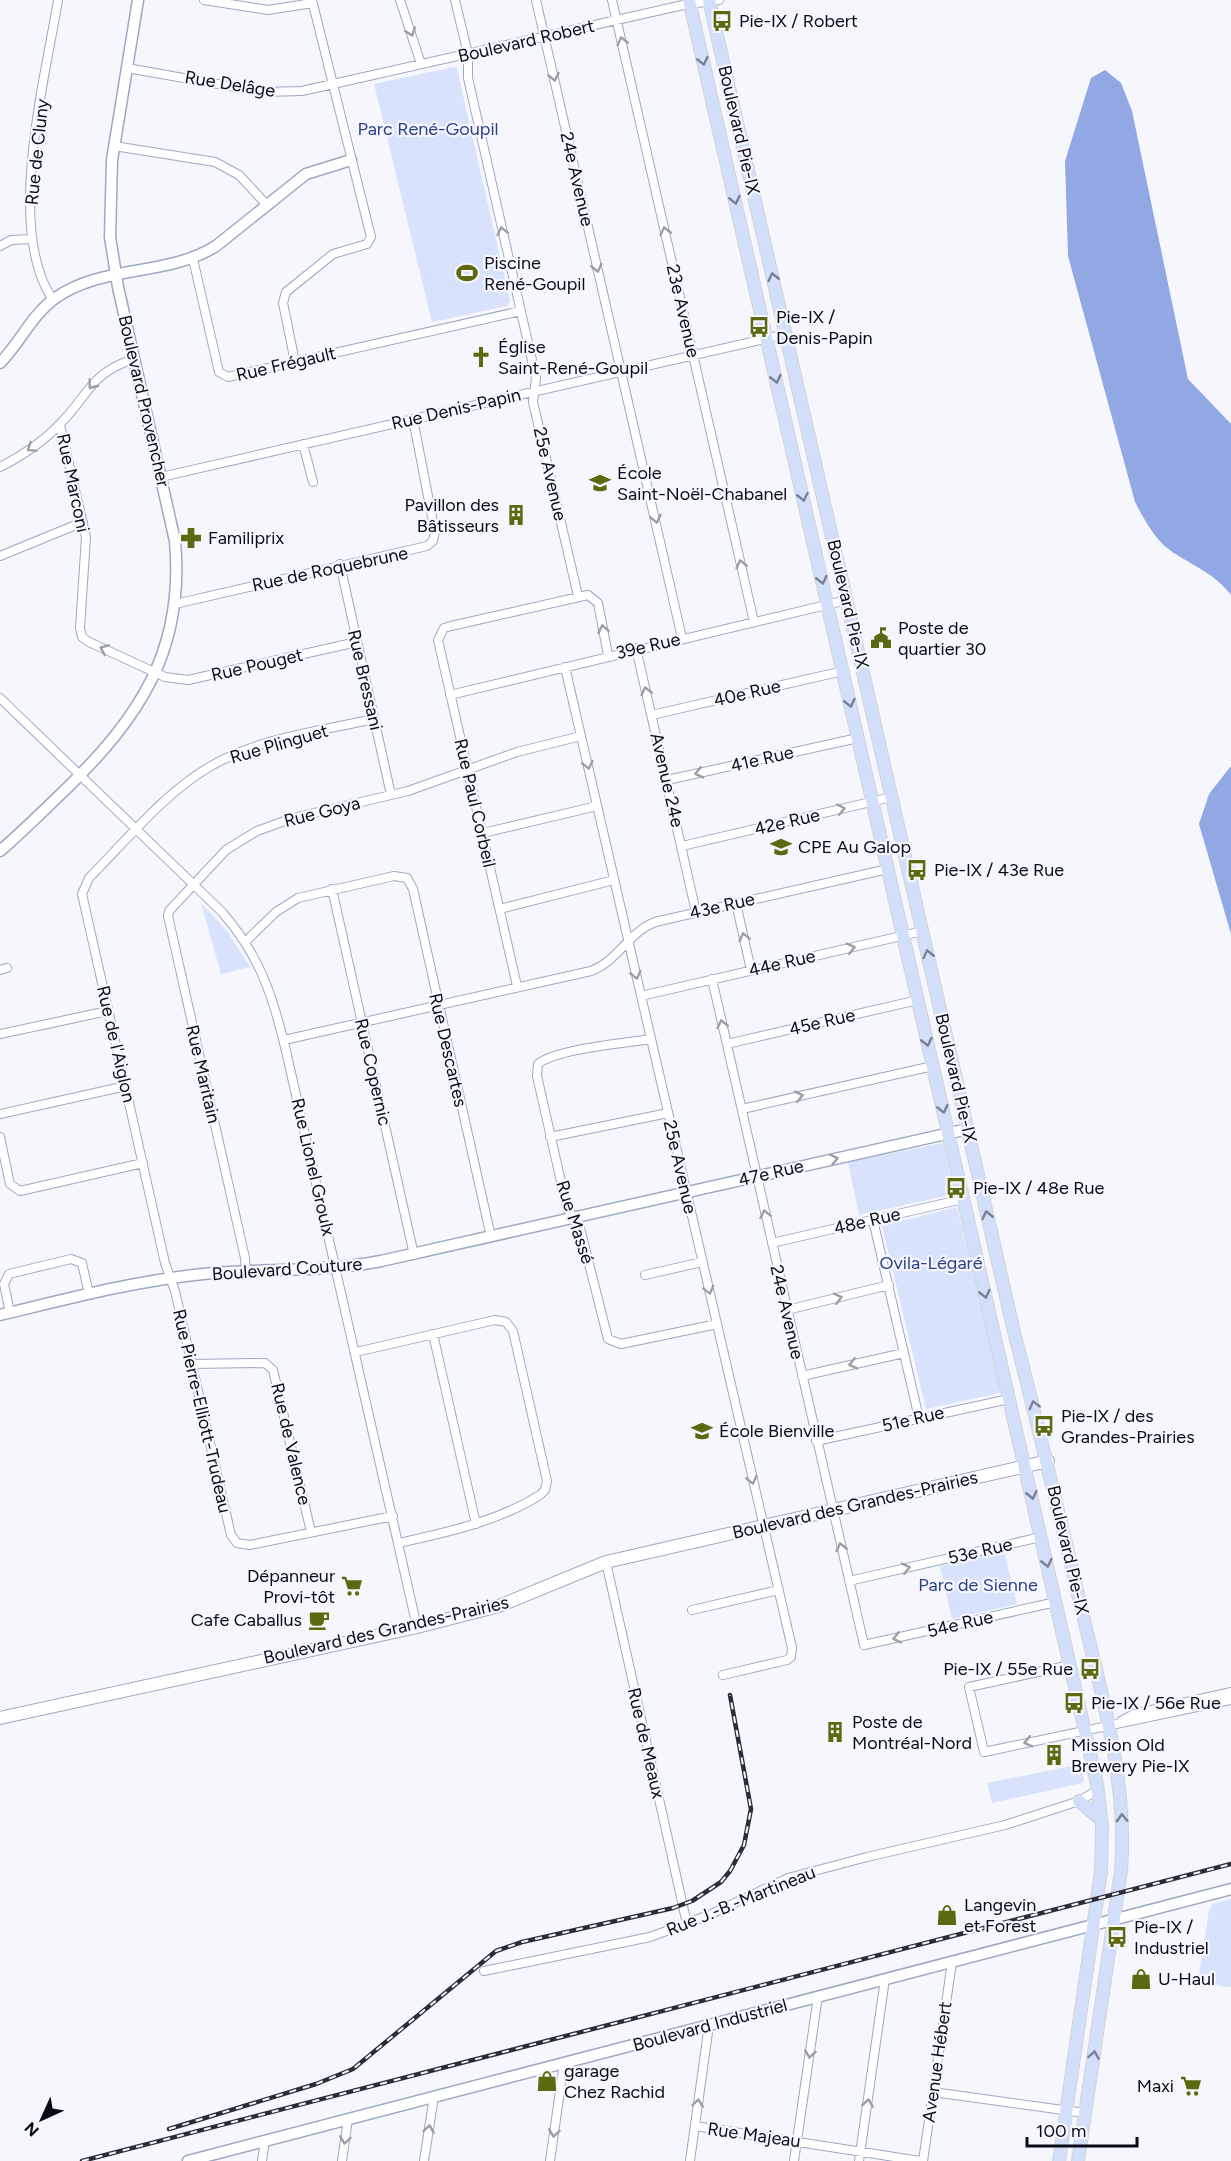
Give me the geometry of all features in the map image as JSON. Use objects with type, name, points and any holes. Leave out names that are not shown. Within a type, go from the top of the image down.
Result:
[{"type":"main road","name":"Boulevard Pie-IX","points":[[713,1],[786,334],[1014,1332],[1113,1723],[1122,1828],[1121,1872],[1078,2161]]},
{"type":"main road","name":"Boulevard Pie-IX","points":[[690,2],[1098,1791],[1101,1863],[1059,2161]]},
{"type":"main road","name":"Boulevard des Grandes-Prairies","points":[[0,1718],[417,1627],[499,1606],[606,1562],[1048,1461]]},
{"type":"main road","points":[[1079,1801],[1101,1820]]},
{"type":"street","name":"Rue de Cluny","points":[[53,300],[37,271],[31,239],[32,164],[58,0]]},
{"type":"street","name":"Boulevard Provencher","points":[[0,851],[80,775],[123,728],[157,673],[169,638],[175,604],[175,541],[115,274],[109,217],[114,146],[138,0]]},
{"type":"street","points":[[204,0],[268,10],[313,2],[370,232],[370,241],[333,254],[285,292],[283,303],[295,362]]},
{"type":"street","points":[[400,0],[421,64]]},
{"type":"street","name":"25e Avenue","points":[[455,0],[468,54],[468,78],[536,378],[533,402],[578,596]]},
{"type":"street","name":"24e Avenue","points":[[536,0],[682,638]]},
{"type":"street","name":"23e Avenue","points":[[612,0],[754,621]]},
{"type":"street","name":"Boulevard Robert","points":[[333,85],[690,2],[713,1]]},
{"type":"street","name":"Rue Delâge","points":[[127,68],[263,92],[302,91],[333,85]]},
{"type":"street","points":[[114,146],[215,162],[239,175],[267,205]]},
{"type":"street","points":[[0,363],[30,323],[53,300],[79,285],[115,274],[193,259],[216,246],[306,174],[351,160]]},
{"type":"street","points":[[0,246],[11,240],[31,239]]},
{"type":"street","name":"Rue Frégault","points":[[193,259],[219,372],[228,377],[521,311]]},
{"type":"street","name":"Rue Denis-Papin","points":[[161,477],[786,334]]},
{"type":"street","points":[[0,467],[31,449],[60,425],[99,376],[114,365],[133,359]]},
{"type":"street","name":"Rue de Roquebrune","points":[[175,604],[340,564],[419,549],[433,541],[434,526],[413,419]]},
{"type":"street","name":"Rue Marconi","points":[[60,425],[83,522],[86,550],[80,628],[82,637],[157,673]]},
{"type":"street","points":[[303,444],[313,482]]},
{"type":"street","points":[[0,556],[83,522]]},
{"type":"street","name":"Rue Bressani","points":[[340,564],[391,795]]},
{"type":"street","points":[[578,596],[591,595],[598,603],[608,655]]},
{"type":"street","name":"Rue Paul Corbeil","points":[[517,986],[438,640],[444,628],[578,596]]},
{"type":"street","name":"39e Rue","points":[[450,694],[636,648],[847,600]]},
{"type":"street","name":"Rue Pouget","points":[[157,673],[175,680],[188,680],[357,642]]},
{"type":"street","name":"Avenue 24e","points":[[636,648],[696,912]]},
{"type":"street","name":"25e Avenue","points":[[565,667],[793,1653],[791,1657],[782,1662],[723,1676]]},
{"type":"street","name":"40e Rue","points":[[652,716],[843,672]]},
{"type":"street","name":"Rue Lionel Groulx","points":[[0,698],[223,913],[245,942],[266,979],[284,1040],[417,1627]]},
{"type":"street","name":"Rue Plinguet","points":[[137,830],[182,786],[228,757],[260,745],[374,718]]},
{"type":"street","points":[[467,770],[517,752],[581,736]]},
{"type":"street","name":"41e Rue","points":[[667,780],[858,738]]},
{"type":"street","name":"Rue Goya","points":[[194,885],[226,850],[258,831],[293,818],[391,795],[467,770]]},
{"type":"street","name":"42e Rue","points":[[682,846],[892,797]]},
{"type":"street","points":[[483,833],[597,806]]},
{"type":"street","name":"Rue de l'Aiglon","points":[[137,830],[85,883],[82,894],[170,1277]]},
{"type":"street","name":"43e Rue","points":[[284,1040],[598,968],[614,958],[649,925],[696,912],[888,869]]},
{"type":"street","name":"Rue Descartes","points":[[332,889],[394,876],[407,878],[413,889],[490,1237]]},
{"type":"street","points":[[500,909],[614,880]]},
{"type":"street","name":"Rue Maritain","points":[[194,885],[170,909],[168,916],[243,1247],[246,1272]]},
{"type":"street","points":[[245,942],[286,904],[332,889]]},
{"type":"street","name":"Rue Copernic","points":[[332,889],[414,1255]]},
{"type":"street","points":[[736,903],[751,970]]},
{"type":"street","name":"44e Rue","points":[[641,996],[922,931]]},
{"type":"street","name":"24e Avenue","points":[[712,979],[864,1645]]},
{"type":"street","name":"45e Rue","points":[[727,1044],[918,1000]]},
{"type":"street","points":[[0,1034],[108,1011]]},
{"type":"street","name":"Rue Massé","points":[[651,1039],[588,1049],[549,1058],[538,1064],[537,1076],[550,1137],[567,1208],[580,1228],[605,1334],[612,1342],[621,1344],[717,1324]]},
{"type":"street","points":[[742,1109],[933,1066]]},
{"type":"street","points":[[0,1114],[126,1086]]},
{"type":"street","points":[[550,1137],[668,1113]]},
{"type":"street","name":"47e Rue","points":[[574,1218],[968,1129]]},
{"type":"street","points":[[0,1137],[9,1179],[14,1189],[26,1191],[143,1163]]},
{"type":"street","name":"48e Rue","points":[[772,1243],[963,1199]]},
{"type":"street","name":"Boulevard Couture","points":[[5,1314],[170,1277],[336,1269],[414,1255],[574,1218]]},
{"type":"street","points":[[873,1220],[919,1418]]},
{"type":"street","points":[[5,1314],[4,1284],[9,1274],[71,1259],[82,1263],[89,1294]]},
{"type":"street","points":[[645,1275],[702,1262]]},
{"type":"street","name":"Rue Pierre-Elliott-Trudeau","points":[[170,1277],[228,1529],[237,1543],[250,1545],[311,1532]]},
{"type":"street","points":[[787,1310],[889,1285]]},
{"type":"street","points":[[356,1352],[495,1320],[506,1322],[513,1331],[547,1481],[545,1490],[534,1499],[476,1524],[399,1543]]},
{"type":"street","points":[[433,1334],[476,1524]]},
{"type":"street","points":[[802,1376],[903,1353]]},
{"type":"street","name":"Rue de Valence","points":[[191,1364],[265,1363],[273,1370],[311,1532]]},
{"type":"street","name":"51e Rue","points":[[816,1441],[1010,1398]]},
{"type":"street","points":[[311,1532],[393,1515]]},
{"type":"street","name":"53e Rue","points":[[849,1581],[1041,1537]]},
{"type":"street","name":"Rue de Meaux","points":[[606,1562],[687,1924]]},
{"type":"street","points":[[692,1610],[779,1590]]},
{"type":"street","name":"54e Rue","points":[[864,1645],[1056,1602]]},
{"type":"street","points":[[1070,1665],[969,1687],[984,1752],[1113,1723],[1136,1722],[1231,1700]]},
{"type":"street","points":[[1113,1723],[1134,1714],[1231,1692]]},
{"type":"street","name":"Rue J.-B.-Martineau","points":[[484,1971],[625,1943],[687,1924],[759,1890],[799,1875],[1005,1825],[1079,1801],[1098,1791]]},
{"type":"street","name":"Boulevard Industriel","points":[[188,2161],[1231,1889]]},
{"type":"street","name":"Avenue Hébert","points":[[921,2161],[952,1962]]},
{"type":"street","points":[[859,2161],[885,1979]]},
{"type":"street","points":[[794,2161],[819,1996]]},
{"type":"street","points":[[690,2161],[709,2025]]},
{"type":"street","points":[[550,2161],[564,2062]]},
{"type":"street","points":[[933,2092],[1085,2113]]},
{"type":"street","points":[[424,2161],[434,2096]]},
{"type":"street","points":[[342,2161],[348,2119]]},
{"type":"street","name":"Rue Majeau","points":[[695,2126],[921,2161]]},
{"type":"street","points":[[262,2161],[265,2140]]},
{"type":"green space","name":"Parc René-Goupil","points":[[454,67],[457,69],[510,301],[507,306],[432,322],[374,84]]},
{"type":"green space","points":[[201,903],[227,931],[250,967],[221,974]]},
{"type":"green space","name":"Ovila-Légaré","points":[[943,1143],[954,1194],[859,1215],[848,1162]]},
{"type":"green space","name":"Ovila-Légaré","points":[[957,1207],[1001,1390],[999,1393],[926,1409],[882,1226]]},
{"type":"green space","name":"Parc de Sienne","points":[[1004,1551],[1017,1604],[952,1619],[940,1566]]},
{"type":"green space","points":[[1077,1765],[1082,1767],[1084,1779],[1082,1783],[992,1803],[987,1783]]},
{"type":"green space","points":[[1231,1899],[1231,1987],[1209,1984],[1208,1986],[1198,1982],[1209,1910],[1212,1904]]},
{"type":"water","points":[[1105,70],[1121,83],[1132,111],[1188,379],[1231,424],[1231,595],[1210,575],[1165,546],[1150,529],[1135,502],[1068,256],[1065,161],[1091,78]]},
{"type":"water","points":[[1231,766],[1231,934],[1199,824],[1209,794]]},
{"type":"railway","points":[[169,2129],[316,2084],[353,2069],[496,1951],[522,1942],[673,1908],[692,1901],[721,1882],[730,1871],[744,1845],[751,1809],[730,1695]]},
{"type":"railway","points":[[82,2161],[1231,1864]]},
{"type":"place","name":"Pie-IX / Robert","points":[[722,21]]},
{"type":"place","name":"Piscine René-Goupil","points":[[467,273]]},
{"type":"place","name":"Pie-IX / Denis-Papin","points":[[759,327]]},
{"type":"place","name":"Église Saint-René-Goupil","points":[[481,357]]},
{"type":"place","name":"École Saint-Noël-Chabanel","points":[[600,483]]},
{"type":"place","name":"Pavillon des Bâtisseurs","points":[[516,515]]},
{"type":"place","name":"Familiprix","points":[[191,538]]},
{"type":"place","name":"Poste de quartier 30","points":[[881,638]]},
{"type":"place","name":"CPE Au Galop","points":[[781,847]]},
{"type":"place","name":"Pie-IX / 43e Rue","points":[[917,870]]},
{"type":"place","name":"Pie-IX / 48e Rue","points":[[956,1188]]},
{"type":"place","name":"Pie-IX / des Grandes-Prairies","points":[[1044,1426]]},
{"type":"place","name":"École Bienville","points":[[702,1431]]},
{"type":"place","name":"Dépanneur Provi-tôt","points":[[352,1586]]},
{"type":"place","name":"Cafe Caballus","points":[[319,1620]]},
{"type":"place","name":"Pie-IX / 55e Rue","points":[[1090,1669]]},
{"type":"place","name":"Pie-IX / 56e Rue","points":[[1074,1703]]},
{"type":"place","name":"Poste de Montréal-Nord","points":[[835,1732]]},
{"type":"place","name":"Mission Old Brewery Pie-IX","points":[[1054,1755]]},
{"type":"place","name":"Langevin et Forest","points":[[947,1915]]},
{"type":"place","name":"Pie-IX / Industriel","points":[[1117,1937]]},
{"type":"place","name":"U-Haul","points":[[1141,1979]]},
{"type":"place","name":"garage Chez Rachid","points":[[547,2081]]},
{"type":"place","name":"Maxi","points":[[1191,2086]]}]
